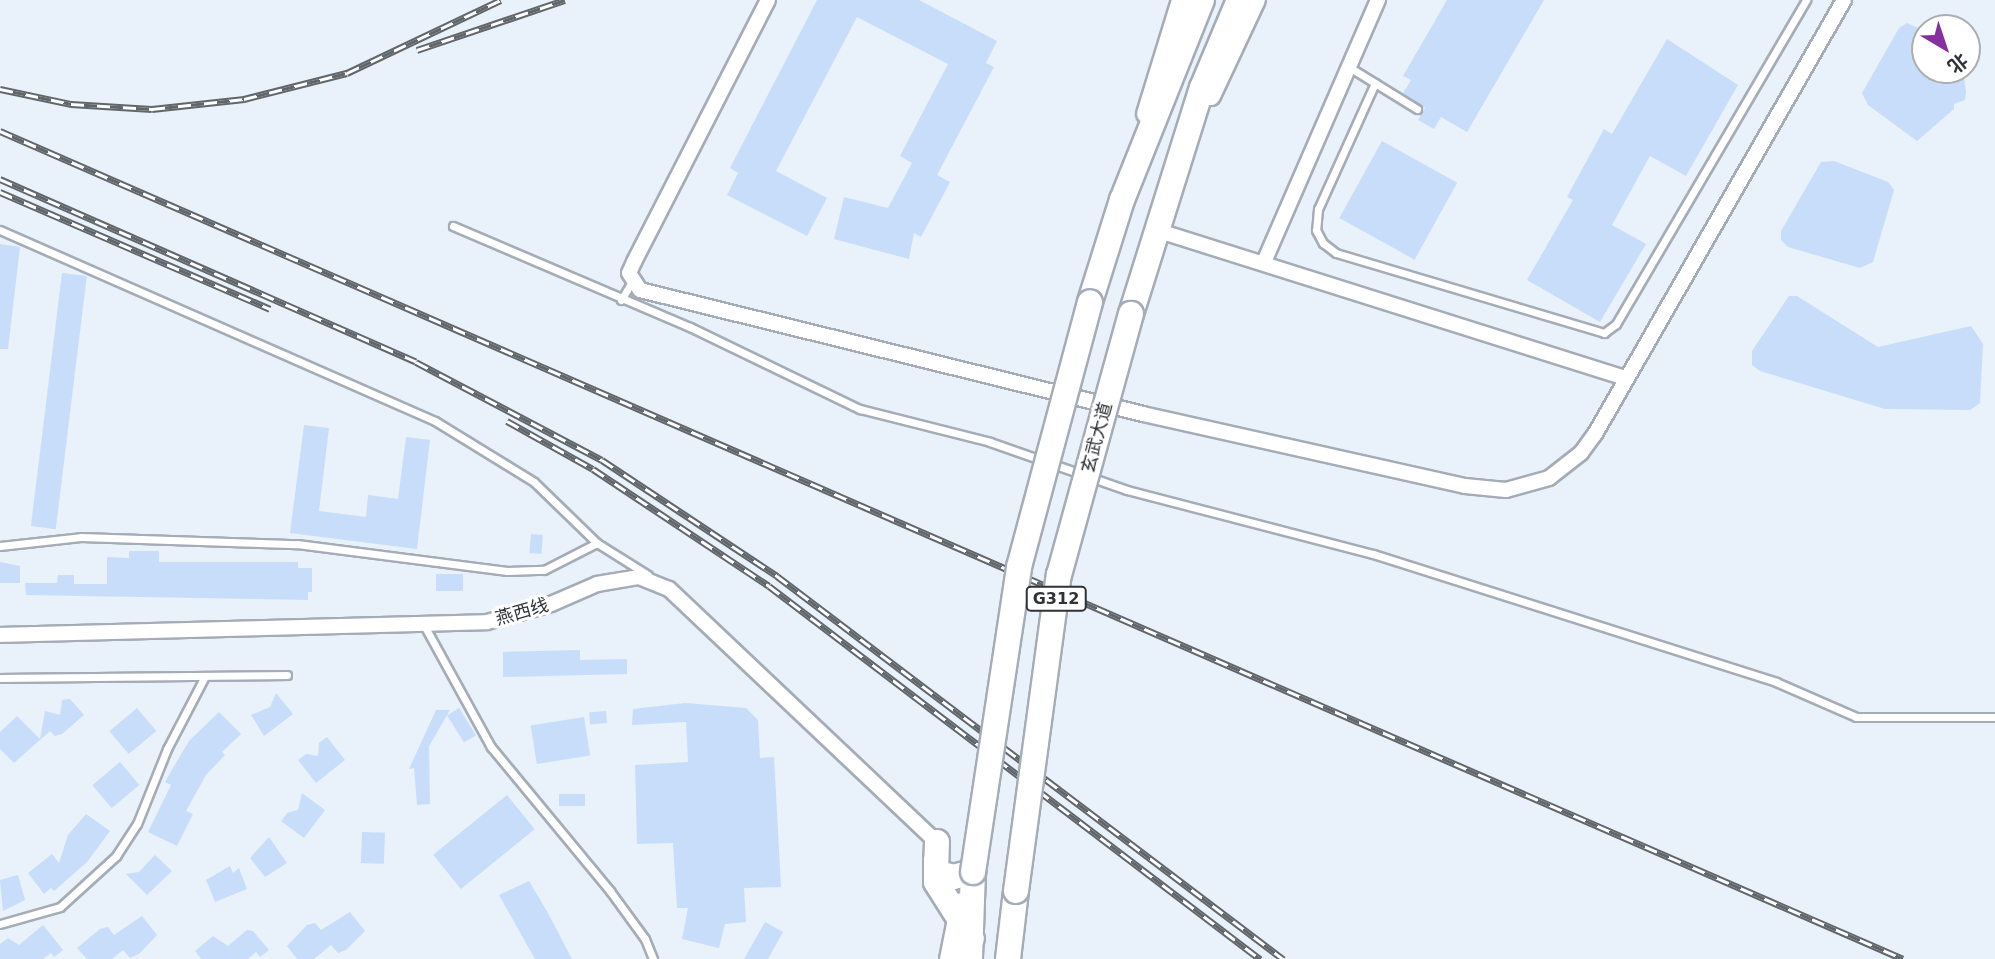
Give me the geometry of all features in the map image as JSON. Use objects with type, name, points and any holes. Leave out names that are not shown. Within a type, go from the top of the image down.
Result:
[{"type":"highway","name":"G312","points":[[971,949],[973,872],[1019,567],[1090,302],[1122,200],[1202,0]]},
{"type":"highway","name":"玄武大道","points":[[1016,891],[1059,575],[1130,314],[1167,192],[1202,88],[1239,0]]},
{"type":"highway","points":[[936,842],[936,872],[954,877],[973,872]]},
{"type":"highway","points":[[936,842],[936,882],[957,917],[971,949]]},
{"type":"highway","name":"G312","points":[[1008,959],[1016,891]]},
{"type":"main road","points":[[951,959],[957,917],[973,872]]},
{"type":"main road","points":[[1016,891],[1018,959]]},
{"type":"street","points":[[768,0],[634,262],[632,282],[640,290],[1143,414],[1465,486],[1506,490],[1549,478],[1581,453],[1844,0]]},
{"type":"street","points":[[1122,200],[1181,0]]},
{"type":"street","points":[[1167,192],[1256,0]]},
{"type":"street","points":[[1264,262],[1378,0]]},
{"type":"street","points":[[1156,230],[1625,378]]},
{"type":"street","name":"燕西线","points":[[0,635],[425,627],[487,622],[551,604],[597,584],[639,577],[669,589],[936,842]]},
{"type":"lane","points":[[1375,83],[1316,216],[1323,243],[1335,253],[1604,333],[1616,324],[1806,0]]},
{"type":"lane","points":[[1349,67],[1418,109]]},
{"type":"lane","points":[[453,226],[621,300],[690,327],[860,409],[990,442],[1127,490],[1373,554],[1776,682],[1856,717],[1995,717]]},
{"type":"lane","points":[[0,230],[435,421],[534,482],[597,543],[669,589]]},
{"type":"lane","points":[[621,300],[632,282]]},
{"type":"lane","points":[[0,546],[80,537],[297,544],[507,571],[544,570],[597,543]]},
{"type":"lane","points":[[425,627],[491,747],[610,891],[645,939],[653,959]]},
{"type":"lane","points":[[0,678],[287,675]]},
{"type":"lane","points":[[0,924],[60,907],[116,856],[137,824],[167,749],[205,676]]},
{"type":"building","points":[[817,0],[919,0],[997,41],[986,63],[994,67],[937,175],[950,182],[921,237],[914,233],[909,259],[834,239],[844,197],[888,208],[912,163],[900,156],[948,64],[857,17],[776,171],[827,198],[807,236],[727,195],[738,173],[730,168]]},
{"type":"building","points":[[1447,0],[1544,0],[1467,132],[1441,117],[1434,129],[1418,120],[1425,108],[1403,93],[1411,80],[1403,76]]},
{"type":"building","points":[[1907,23],[1911,25],[1911,84],[1965,84],[1965,100],[1954,104],[1954,109],[1917,141],[1868,105],[1862,93],[1899,28]]},
{"type":"building","points":[[1667,39],[1738,85],[1686,176],[1650,156],[1612,225],[1646,244],[1600,322],[1527,280],[1573,200],[1567,197],[1604,129],[1612,134]]},
{"type":"building","points":[[1382,141],[1457,183],[1415,260],[1339,218]]},
{"type":"building","points":[[1834,161],[1888,182],[1894,190],[1873,262],[1860,268],[1788,247],[1781,240],[1781,231],[1821,162]]},
{"type":"building","points":[[0,244],[20,247],[8,349],[0,349]]},
{"type":"building","points":[[62,273],[87,276],[56,529],[31,526]]},
{"type":"building","points":[[1789,296],[1797,296],[1878,347],[1971,326],[1983,344],[1980,403],[1970,410],[1885,409],[1760,371],[1752,365],[1752,351]]},
{"type":"building","points":[[304,425],[329,428],[319,511],[366,517],[368,495],[398,499],[406,437],[430,440],[417,549],[290,533]]},
{"type":"building","points":[[531,534],[543,535],[541,554],[529,553]]},
{"type":"building","points":[[129,551],[159,551],[159,562],[298,562],[298,568],[312,568],[312,592],[308,592],[308,600],[26,595],[25,583],[57,583],[58,575],[74,575],[74,584],[107,584],[107,557],[129,558]]},
{"type":"building","points":[[0,562],[20,566],[20,583],[0,583]]},
{"type":"building","points":[[436,574],[463,574],[463,591],[436,591]]},
{"type":"building","points":[[580,650],[580,660],[627,659],[627,674],[503,677],[503,652]]},
{"type":"building","points":[[276,693],[293,714],[264,736],[251,715],[270,707]]},
{"type":"building","points":[[70,699],[84,715],[62,734],[55,736],[50,731],[14,763],[0,749],[0,732],[17,716],[40,739],[45,711],[60,715],[62,700]]},
{"type":"building","points":[[685,703],[746,708],[758,720],[760,758],[774,757],[781,887],[744,888],[746,922],[725,924],[719,948],[682,939],[688,908],[677,908],[673,843],[637,844],[635,765],[688,762],[686,722],[632,725],[633,709]]},
{"type":"building","points":[[137,708],[156,731],[129,754],[109,731]]},
{"type":"building","points":[[459,708],[476,735],[464,743],[447,715]]},
{"type":"building","points":[[436,710],[450,710],[429,746],[430,804],[417,805],[414,768],[409,769]]},
{"type":"building","points":[[606,711],[607,723],[590,724],[589,712]]},
{"type":"building","points":[[219,712],[241,734],[222,752],[225,755],[206,775],[186,811],[193,814],[177,846],[148,832],[171,785],[165,782],[173,768],[189,741]]},
{"type":"building","points":[[584,717],[590,756],[537,764],[531,725]]},
{"type":"building","points":[[327,737],[345,760],[316,783],[298,760],[306,754],[318,756],[319,743]]},
{"type":"building","points":[[120,762],[139,785],[112,808],[92,785]]},
{"type":"building","points":[[302,793],[325,810],[304,838],[281,821],[287,813],[298,810]]},
{"type":"building","points":[[559,794],[585,794],[585,806],[559,806]]},
{"type":"building","points":[[507,795],[535,829],[461,889],[433,855]]},
{"type":"building","points":[[86,814],[110,831],[87,862],[54,891],[51,888],[44,894],[28,873],[52,854],[59,863],[68,835]]},
{"type":"building","points":[[362,832],[385,833],[384,864],[361,863]]},
{"type":"building","points":[[269,837],[287,863],[265,877],[250,858]]},
{"type":"building","points":[[155,855],[172,871],[147,895],[126,874],[139,872]]},
{"type":"building","points":[[230,866],[233,873],[239,868],[247,889],[215,902],[206,880]]},
{"type":"building","points":[[18,875],[25,900],[3,911],[0,880]]},
{"type":"building","points":[[529,881],[572,959],[535,959],[499,895]]},
{"type":"building","points":[[350,912],[365,931],[346,950],[338,953],[331,945],[314,959],[297,959],[287,946],[307,925],[315,923],[321,930]]},
{"type":"building","points":[[142,916],[157,935],[139,954],[130,958],[123,950],[112,959],[87,959],[77,948],[100,929],[108,927],[114,935]]},
{"type":"building","points":[[765,922],[783,932],[768,959],[744,959]]},
{"type":"building","points":[[43,925],[63,950],[54,957],[51,953],[43,959],[0,959],[0,944],[8,938],[19,945]]},
{"type":"building","points":[[247,930],[253,931],[269,950],[260,957],[256,952],[248,959],[201,959],[195,951],[213,936],[228,946]]},
{"type":"railway","points":[[0,89],[71,104],[152,109],[244,99],[347,73],[501,0]]},
{"type":"railway","points":[[417,50],[565,0]]},
{"type":"railway","points":[[0,131],[1903,959]]},
{"type":"railway","points":[[0,179],[416,362],[602,460],[777,576],[1283,959]]},
{"type":"railway","points":[[0,192],[270,309]]},
{"type":"railway","points":[[507,421],[593,469],[769,586],[1260,959]]}]
